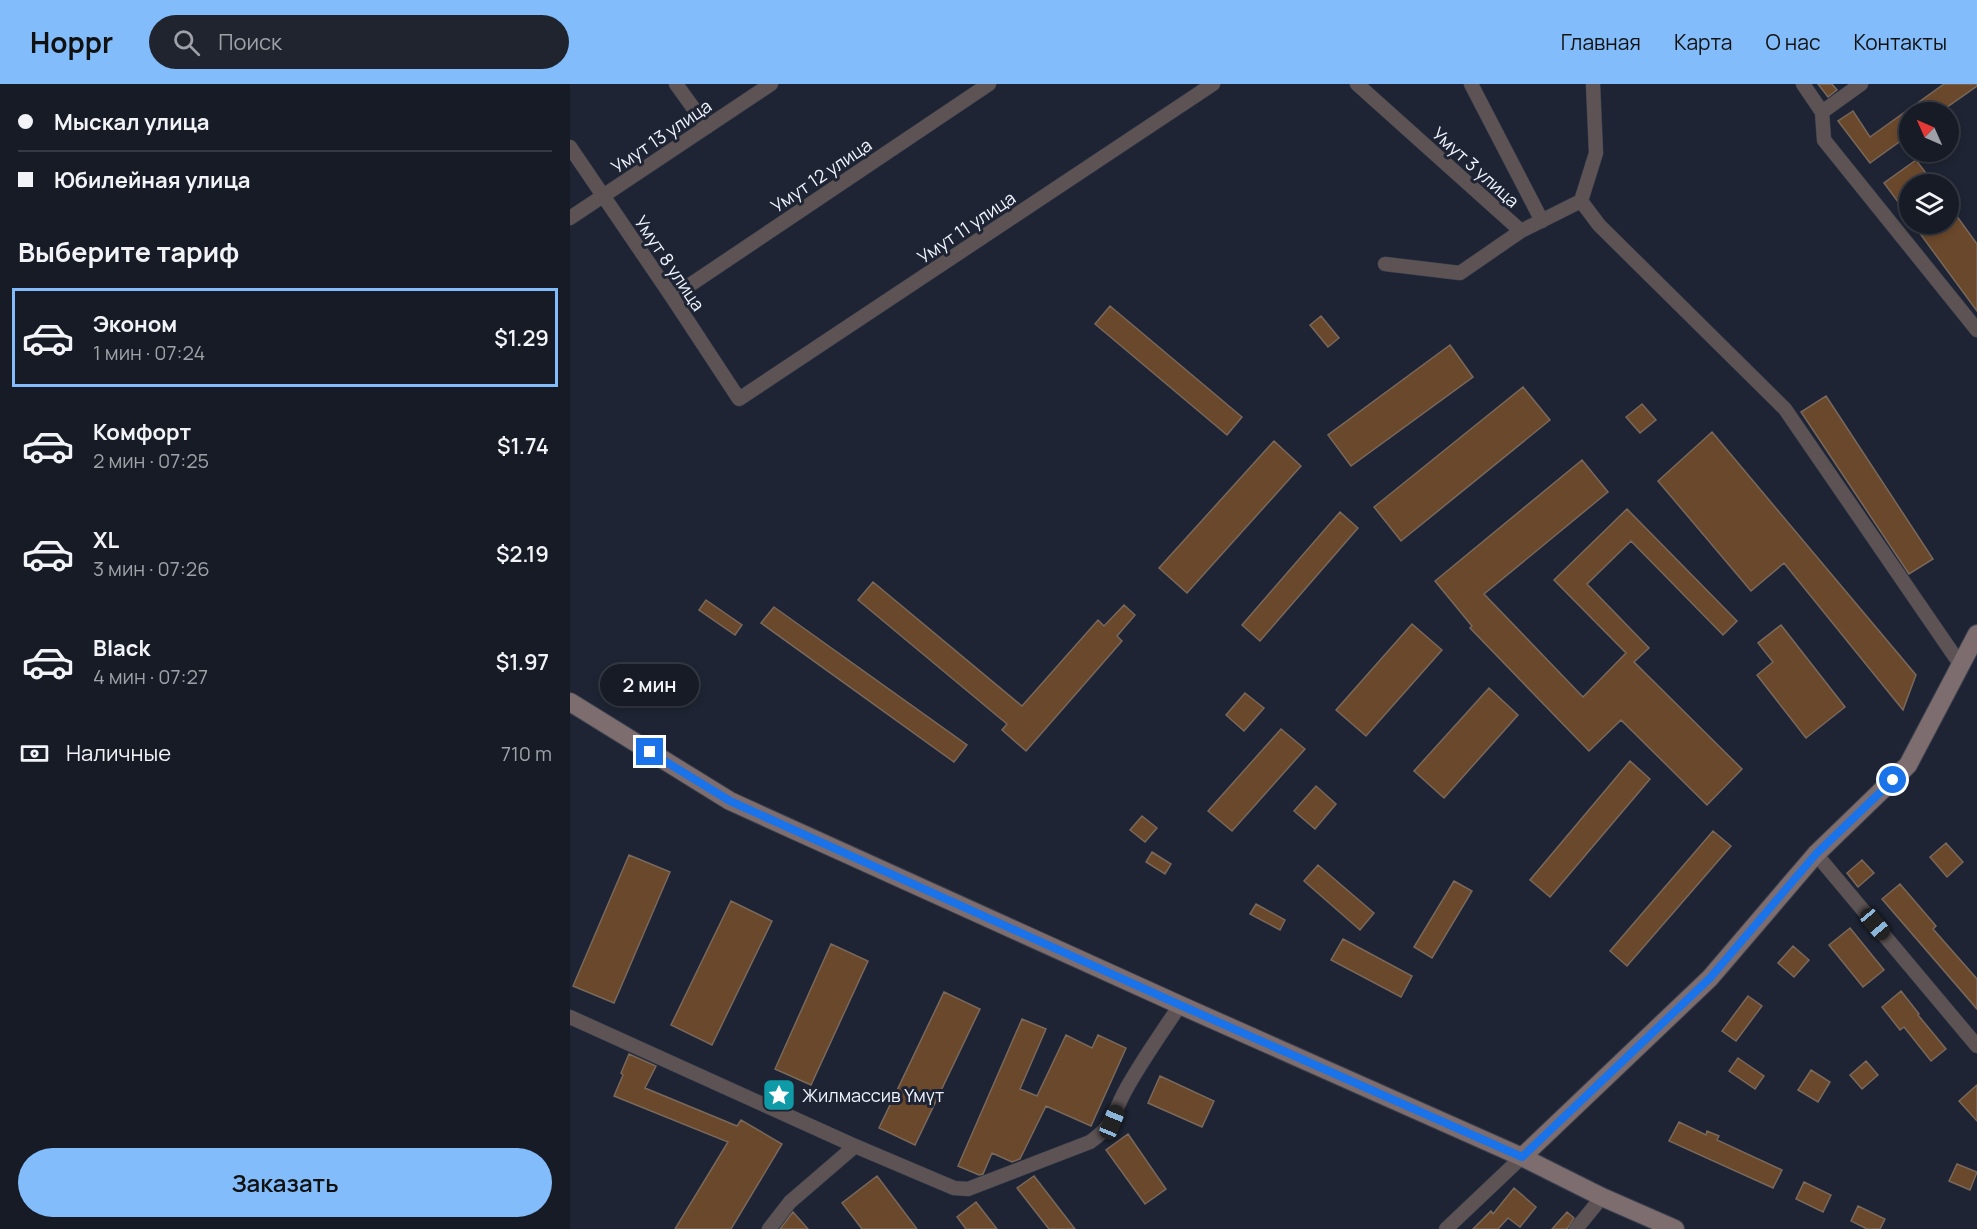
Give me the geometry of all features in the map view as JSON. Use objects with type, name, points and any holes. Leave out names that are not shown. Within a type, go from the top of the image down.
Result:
[{"type":"main road","points":[[1522,1157],[1710,978],[1816,854],[1908,765],[1977,634]]},
{"type":"main road","points":[[570,702],[730,801],[1522,1157],[1602,1197],[1675,1229]]},
{"type":"street","points":[[676,84],[707,127]]},
{"type":"street","name":"Умут 13 улица","points":[[570,218],[771,84]]},
{"type":"street","name":"Умут 12 улица","points":[[672,297],[989,84]]},
{"type":"street","name":"Умут 11 улица","points":[[739,399],[1214,84]]},
{"type":"street","name":"Умут 3 улица","points":[[1357,84],[1521,231],[1581,201]]},
{"type":"street","points":[[1471,84],[1542,221]]},
{"type":"street","points":[[1593,84],[1596,153],[1581,201],[1599,225],[1785,409],[1960,664]]},
{"type":"street","points":[[1803,84],[1822,112],[1824,140],[1977,330]]},
{"type":"street","points":[[1822,112],[1861,84]]},
{"type":"street","name":"Умут 8 улица","points":[[570,147],[739,399]]},
{"type":"street","points":[[1385,264],[1460,273],[1521,231]]},
{"type":"street","points":[[1816,854],[1977,1046]]},
{"type":"street","points":[[570,1017],[855,1146],[954,1188],[968,1189],[1090,1142],[1112,1122],[1124,1093],[1180,1005]]},
{"type":"street","points":[[769,1229],[790,1202],[855,1146]]},
{"type":"street","points":[[1446,1229],[1522,1157]]},
{"type":"street","points":[[1576,1229],[1602,1197]]},
{"type":"building","points":[[1818,84],[1832,84],[1837,90],[1828,97]]},
{"type":"building","points":[[1944,84],[1977,84],[1954,102],[1919,102]]},
{"type":"building","points":[[1853,111],[1870,137],[1899,116],[1899,142],[1870,163],[1838,121]]},
{"type":"building","points":[[1913,162],[1918,162],[1926,174],[1899,174],[1899,203],[1884,183]]},
{"type":"building","points":[[1959,219],[1977,244],[1977,311],[1920,234],[1959,234]]},
{"type":"building","points":[[1110,306],[1242,417],[1227,435],[1095,324]]},
{"type":"building","points":[[1321,316],[1339,338],[1328,347],[1310,325]]},
{"type":"building","points":[[1450,345],[1473,377],[1351,466],[1328,435]]},
{"type":"building","points":[[1523,387],[1550,420],[1401,541],[1374,507]]},
{"type":"building","points":[[1826,396],[1933,559],[1909,574],[1801,412]]},
{"type":"building","points":[[1642,404],[1656,420],[1640,433],[1626,417]]},
{"type":"building","points":[[1712,432],[1916,675],[1903,710],[1784,563],[1751,591],[1658,481]]},
{"type":"building","points":[[1274,441],[1301,466],[1187,593],[1159,568]]},
{"type":"building","points":[[1582,460],[1608,492],[1484,594],[1583,697],[1626,653],[1554,580],[1627,509],[1737,621],[1723,635],[1631,541],[1587,584],[1649,648],[1634,662],[1742,769],[1707,805],[1621,720],[1589,751],[1470,628],[1472,626],[1435,581]]},
{"type":"building","points":[[1340,512],[1358,528],[1260,641],[1242,625]]},
{"type":"building","points":[[873,582],[1022,706],[1098,620],[1104,626],[1124,605],[1135,615],[1117,636],[1122,641],[1026,751],[1002,730],[1007,724],[858,600]]},
{"type":"building","points":[[706,600],[742,625],[735,635],[699,610]]},
{"type":"building","points":[[774,607],[967,745],[954,762],[761,623]]},
{"type":"building","points":[[1412,624],[1442,650],[1366,736],[1336,710]]},
{"type":"building","points":[[1781,625],[1845,707],[1806,738],[1757,675],[1773,662],[1758,643]]},
{"type":"building","points":[[1489,688],[1518,715],[1444,798],[1414,771]]},
{"type":"building","points":[[1245,693],[1264,708],[1244,731],[1226,715]]},
{"type":"building","points":[[1281,729],[1305,749],[1232,831],[1208,811]]},
{"type":"building","points":[[1630,761],[1650,779],[1550,897],[1530,880]]},
{"type":"building","points":[[1316,786],[1336,804],[1315,829],[1294,811]]},
{"type":"building","points":[[1142,816],[1157,828],[1145,842],[1130,830]]},
{"type":"building","points":[[1713,831],[1731,846],[1627,966],[1610,951]]},
{"type":"building","points":[[1946,843],[1963,862],[1947,877],[1930,857]]},
{"type":"building","points":[[1152,852],[1171,864],[1165,874],[1146,862]]},
{"type":"building","points":[[629,855],[670,872],[614,1003],[573,986]]},
{"type":"building","points":[[1862,860],[1874,873],[1858,887],[1847,873]]},
{"type":"building","points":[[1318,865],[1374,913],[1360,930],[1304,881]]},
{"type":"building","points":[[1454,881],[1472,891],[1432,958],[1414,947]]},
{"type":"building","points":[[1900,884],[1936,926],[1933,929],[1977,979],[1977,1009],[1882,899]]},
{"type":"building","points":[[731,901],[772,921],[712,1045],[671,1025]]},
{"type":"building","points":[[1256,904],[1285,920],[1280,930],[1250,914]]},
{"type":"building","points":[[1850,928],[1884,970],[1863,987],[1829,945]]},
{"type":"building","points":[[1343,939],[1412,976],[1401,997],[1331,960]]},
{"type":"building","points":[[831,944],[868,961],[811,1085],[775,1069]]},
{"type":"building","points":[[1793,946],[1809,960],[1794,977],[1778,963]]},
{"type":"building","points":[[1901,991],[1946,1049],[1931,1061],[1904,1027],[1900,1030],[1882,1007]]},
{"type":"building","points":[[944,992],[980,1009],[915,1145],[879,1128]]},
{"type":"building","points":[[1748,996],[1762,1006],[1736,1041],[1722,1031]]},
{"type":"building","points":[[1022,1019],[1046,1029],[1020,1089],[1037,1096],[1066,1035],[1092,1048],[1098,1035],[1126,1048],[1091,1126],[1046,1106],[1020,1159],[1012,1162],[992,1153],[983,1174],[979,1175],[958,1166]]},
{"type":"building","points":[[629,1054],[656,1066],[645,1088],[737,1126],[741,1120],[782,1144],[731,1229],[675,1229],[728,1142],[614,1096]]},
{"type":"building","points":[[1738,1058],[1764,1076],[1755,1089],[1729,1071]]},
{"type":"building","points":[[1866,1061],[1878,1075],[1862,1089],[1850,1075]]},
{"type":"building","points":[[1811,1070],[1830,1082],[1818,1102],[1798,1090]]},
{"type":"building","points":[[1160,1076],[1214,1101],[1202,1127],[1148,1103]]},
{"type":"building","points":[[1977,1085],[1977,1121],[1959,1101]]},
{"type":"building","points":[[1679,1122],[1706,1135],[1707,1131],[1719,1136],[1717,1140],[1782,1170],[1773,1188],[1669,1141]]},
{"type":"building","points":[[1128,1134],[1166,1189],[1145,1204],[1106,1150]]},
{"type":"building","points":[[1957,1164],[1977,1172],[1970,1190],[1949,1181]]},
{"type":"building","points":[[877,1176],[917,1229],[862,1229],[842,1203]]},
{"type":"building","points":[[1034,1176],[1075,1229],[1049,1229],[1017,1188]]},
{"type":"building","points":[[1804,1182],[1831,1195],[1823,1212],[1796,1199]]},
{"type":"building","points":[[1514,1188],[1536,1207],[1520,1227],[1508,1218],[1498,1229],[1473,1229],[1491,1211],[1493,1214]]},
{"type":"building","points":[[976,1202],[997,1229],[966,1229],[957,1217]]},
{"type":"building","points":[[1858,1206],[1885,1219],[1880,1229],[1867,1229],[1851,1221]]},
{"type":"building","points":[[793,1212],[808,1229],[780,1229]]},
{"type":"building","points":[[1567,1212],[1574,1218],[1567,1229],[1552,1229]]},
{"type":"place","name":"Жилмассив Үмүт","points":[[779,1095]]},
{"type":"route","points":[[650,752],[730,801],[1522,1157],[1710,978],[1816,854],[1893,780]]}]
